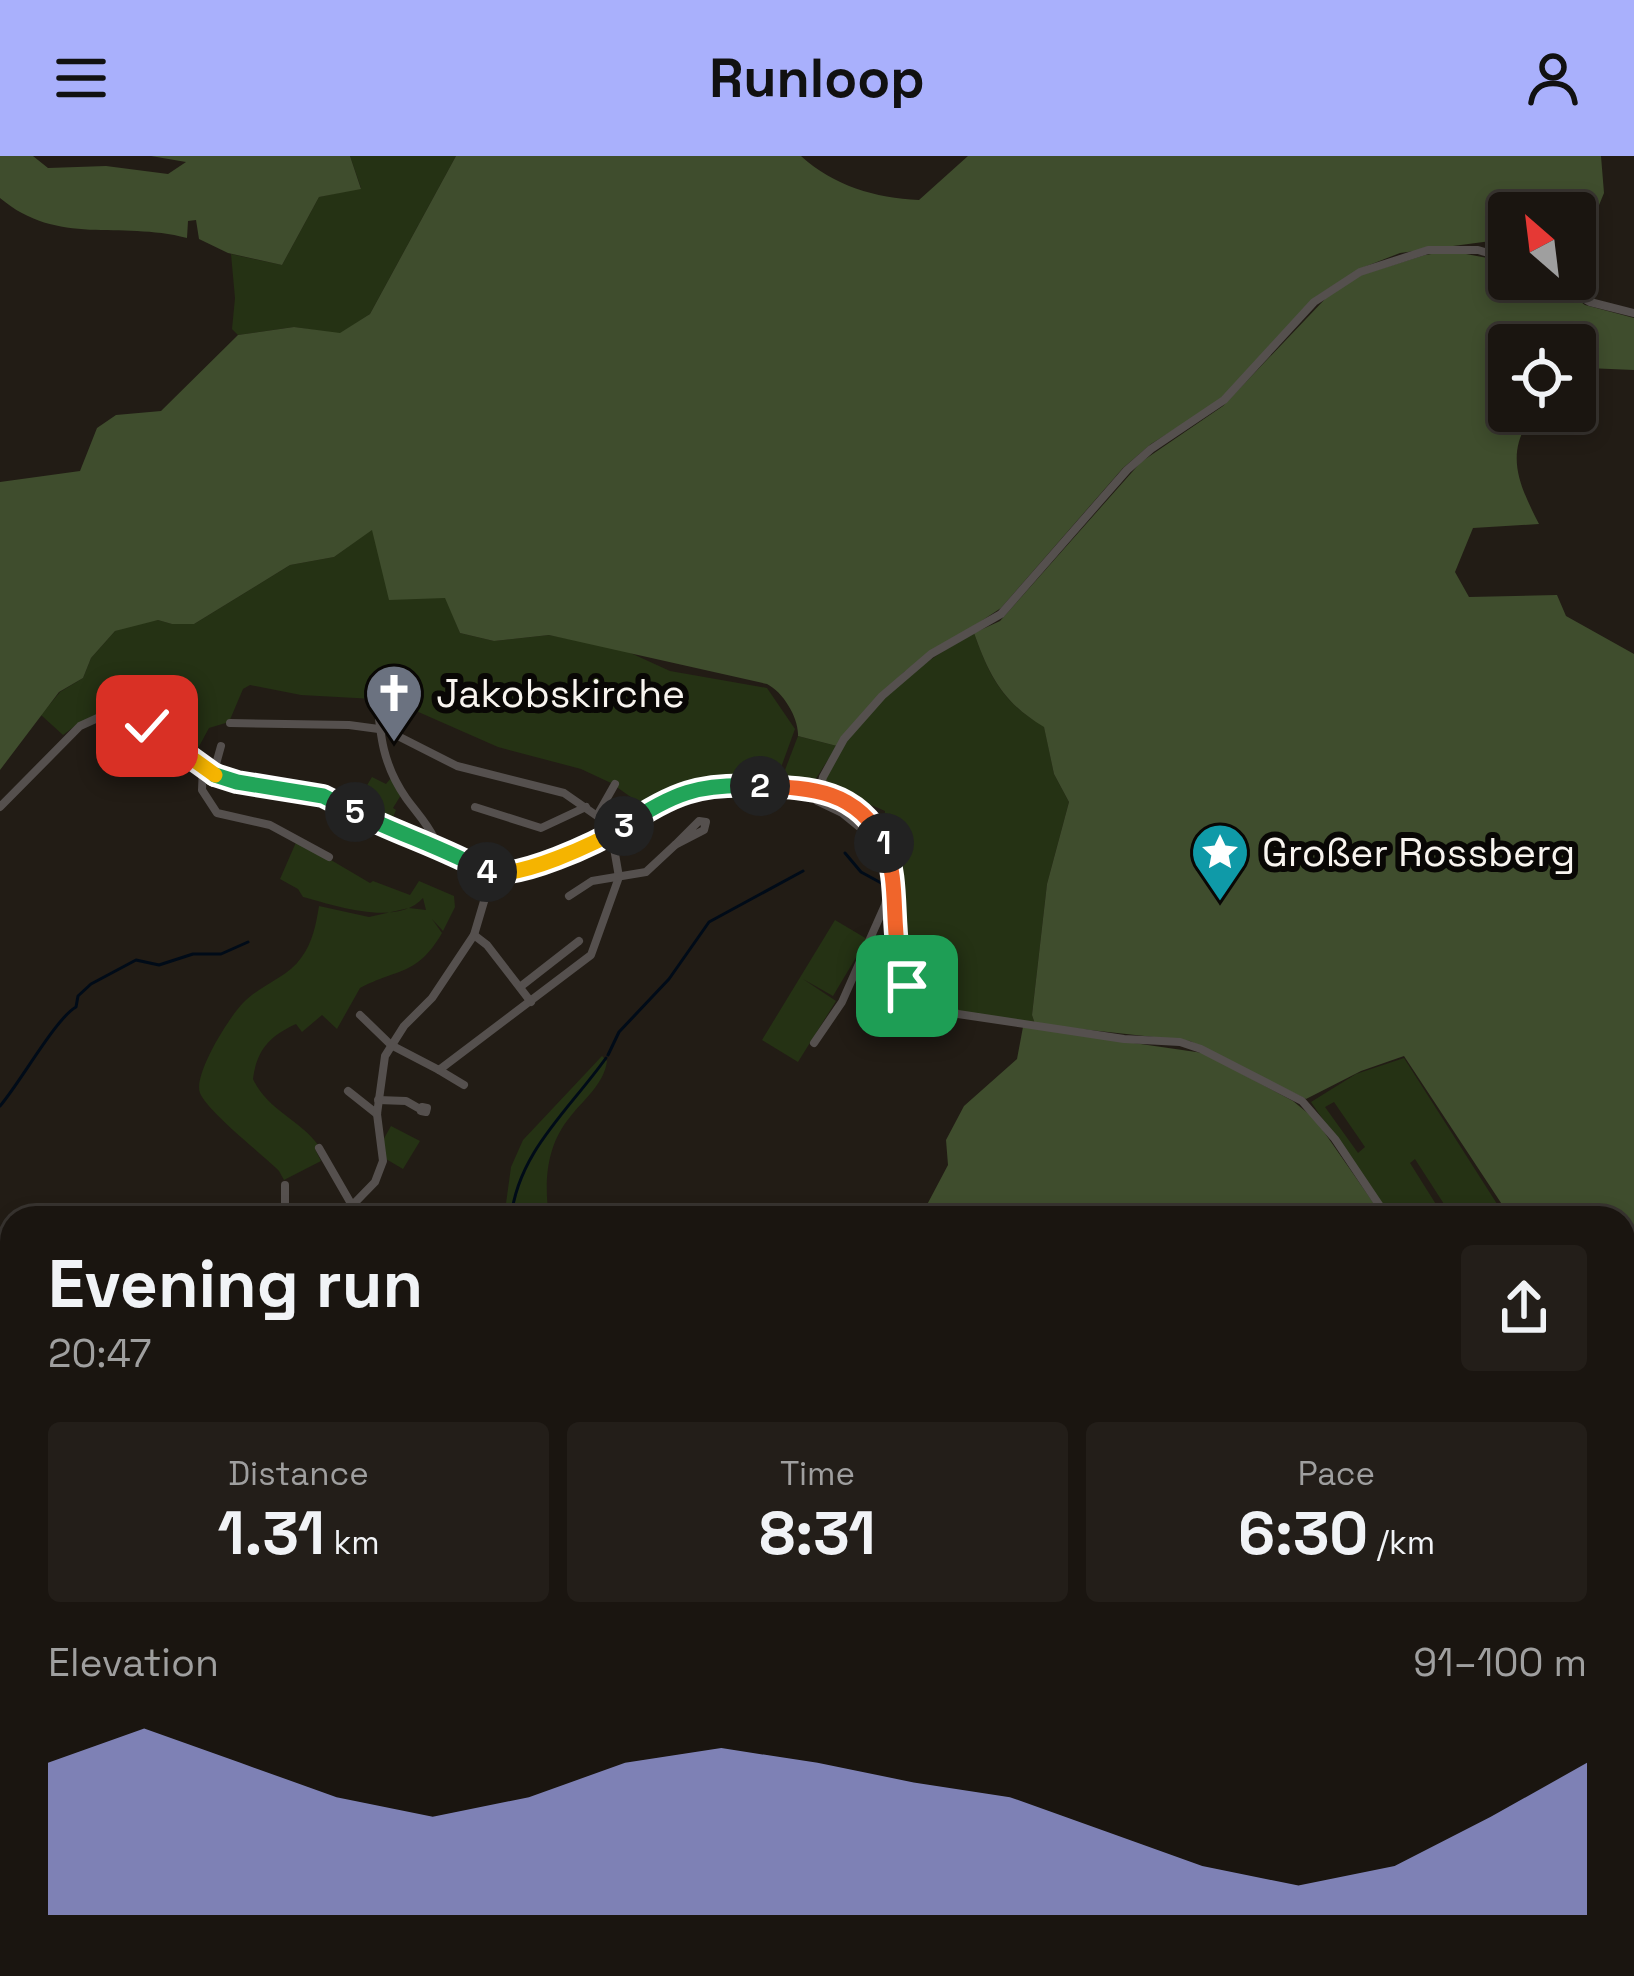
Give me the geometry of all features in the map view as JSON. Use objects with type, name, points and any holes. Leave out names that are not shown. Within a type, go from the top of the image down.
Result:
[{"type":"street","points":[[814,1043],[842,1002],[887,897],[886,871],[874,838],[854,820],[818,803],[818,789],[844,739],[894,684],[931,654],[1001,614],[1126,470],[1224,400],[1314,302],[1360,272],[1428,250],[1488,253]]},
{"type":"street","points":[[1587,300],[1634,313]]},
{"type":"street","points":[[377,697],[377,728],[388,766],[427,824],[432,844]]},
{"type":"street","points":[[0,807],[65,740],[90,720],[111,715],[132,718],[203,768],[229,780],[323,796],[389,830],[496,874],[521,869],[613,832],[670,796],[699,787],[818,789],[856,808],[877,831],[888,854],[894,940],[913,994],[941,1010],[976,1018],[1124,1040],[1180,1042],[1201,1049],[1302,1101],[1335,1139],[1380,1206]]},
{"type":"street","points":[[230,723],[377,728],[442,761],[550,788],[598,814],[613,832],[620,877],[591,955],[439,1070]]},
{"type":"street","points":[[221,746],[216,764],[229,780]]},
{"type":"street","points":[[203,768],[202,790],[217,813],[270,825],[329,857]]},
{"type":"street","points":[[598,814],[614,784]]},
{"type":"street","points":[[476,807],[541,828],[586,807]]},
{"type":"street","points":[[568,896],[592,881],[648,872],[675,845]]},
{"type":"street","points":[[354,1206],[375,1182],[383,1161],[377,1114],[383,1064],[391,1045],[432,998],[474,935],[485,898],[484,871]]},
{"type":"street","points":[[474,935],[532,1002]]},
{"type":"street","points":[[520,987],[580,941]]},
{"type":"street","points":[[360,1015],[391,1045],[464,1084]]},
{"type":"street","points":[[348,1091],[377,1114]]},
{"type":"street","points":[[378,1100],[406,1102],[438,1114]]},
{"type":"street","points":[[319,1148],[352,1206]]},
{"type":"street","points":[[284,1185],[285,1206]]},
{"type":"green space","points":[[0,156],[33,156],[48,168],[106,166],[168,174],[186,162],[151,156],[350,156],[361,189],[319,197],[282,265],[228,253],[199,239],[196,220],[188,221],[187,238],[44,222],[0,198]]},
{"type":"green space","points":[[350,156],[456,156],[370,314],[340,334],[294,327],[238,335],[232,329],[231,254],[282,265],[319,197],[361,188]]},
{"type":"green space","points":[[456,156],[801,156],[856,188],[919,200],[968,156],[1601,156],[1604,193],[1596,212],[1596,192],[1488,192],[1488,241],[1400,253],[1359,269],[1317,296],[1218,402],[1151,444],[1123,468],[1001,608],[904,672],[837,746],[798,736],[789,706],[767,684],[549,635],[494,641],[460,633],[445,598],[389,600],[372,530],[334,557],[290,565],[194,624],[158,620],[115,631],[91,658],[83,678],[59,692],[0,770],[0,482],[80,471],[97,428],[116,415],[161,411],[238,335],[294,327],[340,333],[370,314]]},
{"type":"green space","points":[[1450,251],[1488,258],[1488,300],[1578,300],[1634,318],[1634,370],[1596,368],[1596,324],[1488,324],[1488,432],[1523,432],[1517,467],[1539,524],[1473,528],[1455,572],[1469,597],[1557,595],[1566,616],[1634,654],[1634,1206],[1503,1206],[1404,1056],[1306,1099],[1190,1041],[1035,1024],[1032,1015],[1047,884],[1069,802],[1054,774],[1044,727],[999,687],[974,633],[1000,621],[1141,462],[1223,406],[1326,298],[1361,275]]},
{"type":"green space","points":[[372,529],[431,598],[446,598],[460,633],[494,641],[549,635],[624,650],[670,671],[767,688],[795,729],[775,784],[690,787],[642,805],[581,769],[498,747],[398,703],[376,707],[374,699],[301,695],[250,685],[243,689],[229,722],[209,728],[196,752],[131,715],[100,714],[63,735],[41,715],[60,692],[83,678],[91,658],[115,631],[158,620],[194,624],[290,565],[334,557]]},
{"type":"green space","points":[[974,633],[999,687],[1044,726],[1054,774],[1069,802],[1047,884],[1032,1015],[1035,1024],[940,1006],[922,996],[901,959],[885,811],[824,783],[850,736],[886,695],[928,661]]},
{"type":"green space","points":[[798,736],[837,746],[813,783],[780,783]]},
{"type":"green space","points":[[372,777],[386,784],[391,778],[401,795],[390,824],[355,805]]},
{"type":"green space","points":[[297,840],[370,883],[410,895],[419,881],[454,896],[455,907],[443,931],[432,919],[442,933],[424,957],[360,988],[337,1029],[322,1015],[302,1032],[296,1024],[287,1029],[262,1052],[253,1079],[259,1090],[319,1146],[315,1149],[321,1161],[284,1180],[205,1101],[199,1085],[207,1060],[243,1003],[301,958],[319,906],[369,917],[391,912],[366,912],[303,897],[280,879]],"holes":[[[423,898],[426,910],[409,908]]]},
{"type":"green space","points":[[835,920],[867,939],[833,996],[803,979],[836,1001],[798,1062],[762,1040]]},
{"type":"green space","points":[[1023,1027],[1203,1053],[1293,1101],[1315,1119],[1376,1206],[926,1206],[948,1165],[946,1140],[964,1106],[1017,1059]]},
{"type":"green space","points":[[602,1056],[607,1061],[602,1077],[562,1128],[551,1152],[548,1206],[506,1206],[511,1167],[523,1140]]},
{"type":"green space","points":[[1404,1058],[1498,1206],[1445,1206],[1415,1159],[1410,1163],[1437,1206],[1383,1206],[1311,1102],[1356,1074]],"holes":[[[1334,1102],[1365,1147],[1358,1153],[1325,1107]]]},
{"type":"green space","points":[[391,1126],[420,1141],[403,1169],[386,1159],[382,1142]]},
{"type":"waterway","points":[[845,853],[861,872],[883,884]]},
{"type":"waterway","points":[[608,1055],[619,1032],[669,979],[709,922],[803,871]]},
{"type":"waterway","points":[[0,1106],[91,984],[136,960],[159,965],[193,954],[221,954],[248,942]]},
{"type":"waterway","points":[[514,1206],[534,1152],[606,1058]]},
{"type":"place","name":"Jakobskirche","points":[[394,744]]},
{"type":"place","name":"Großer Rossberg","points":[[1220,903]]},
{"type":"route","points":[[147,726],[220,777],[323,796],[389,830],[450,851],[496,874],[597,840],[670,796],[699,787],[723,784],[826,791],[862,813],[884,843],[893,884],[894,940],[907,986]]}]
